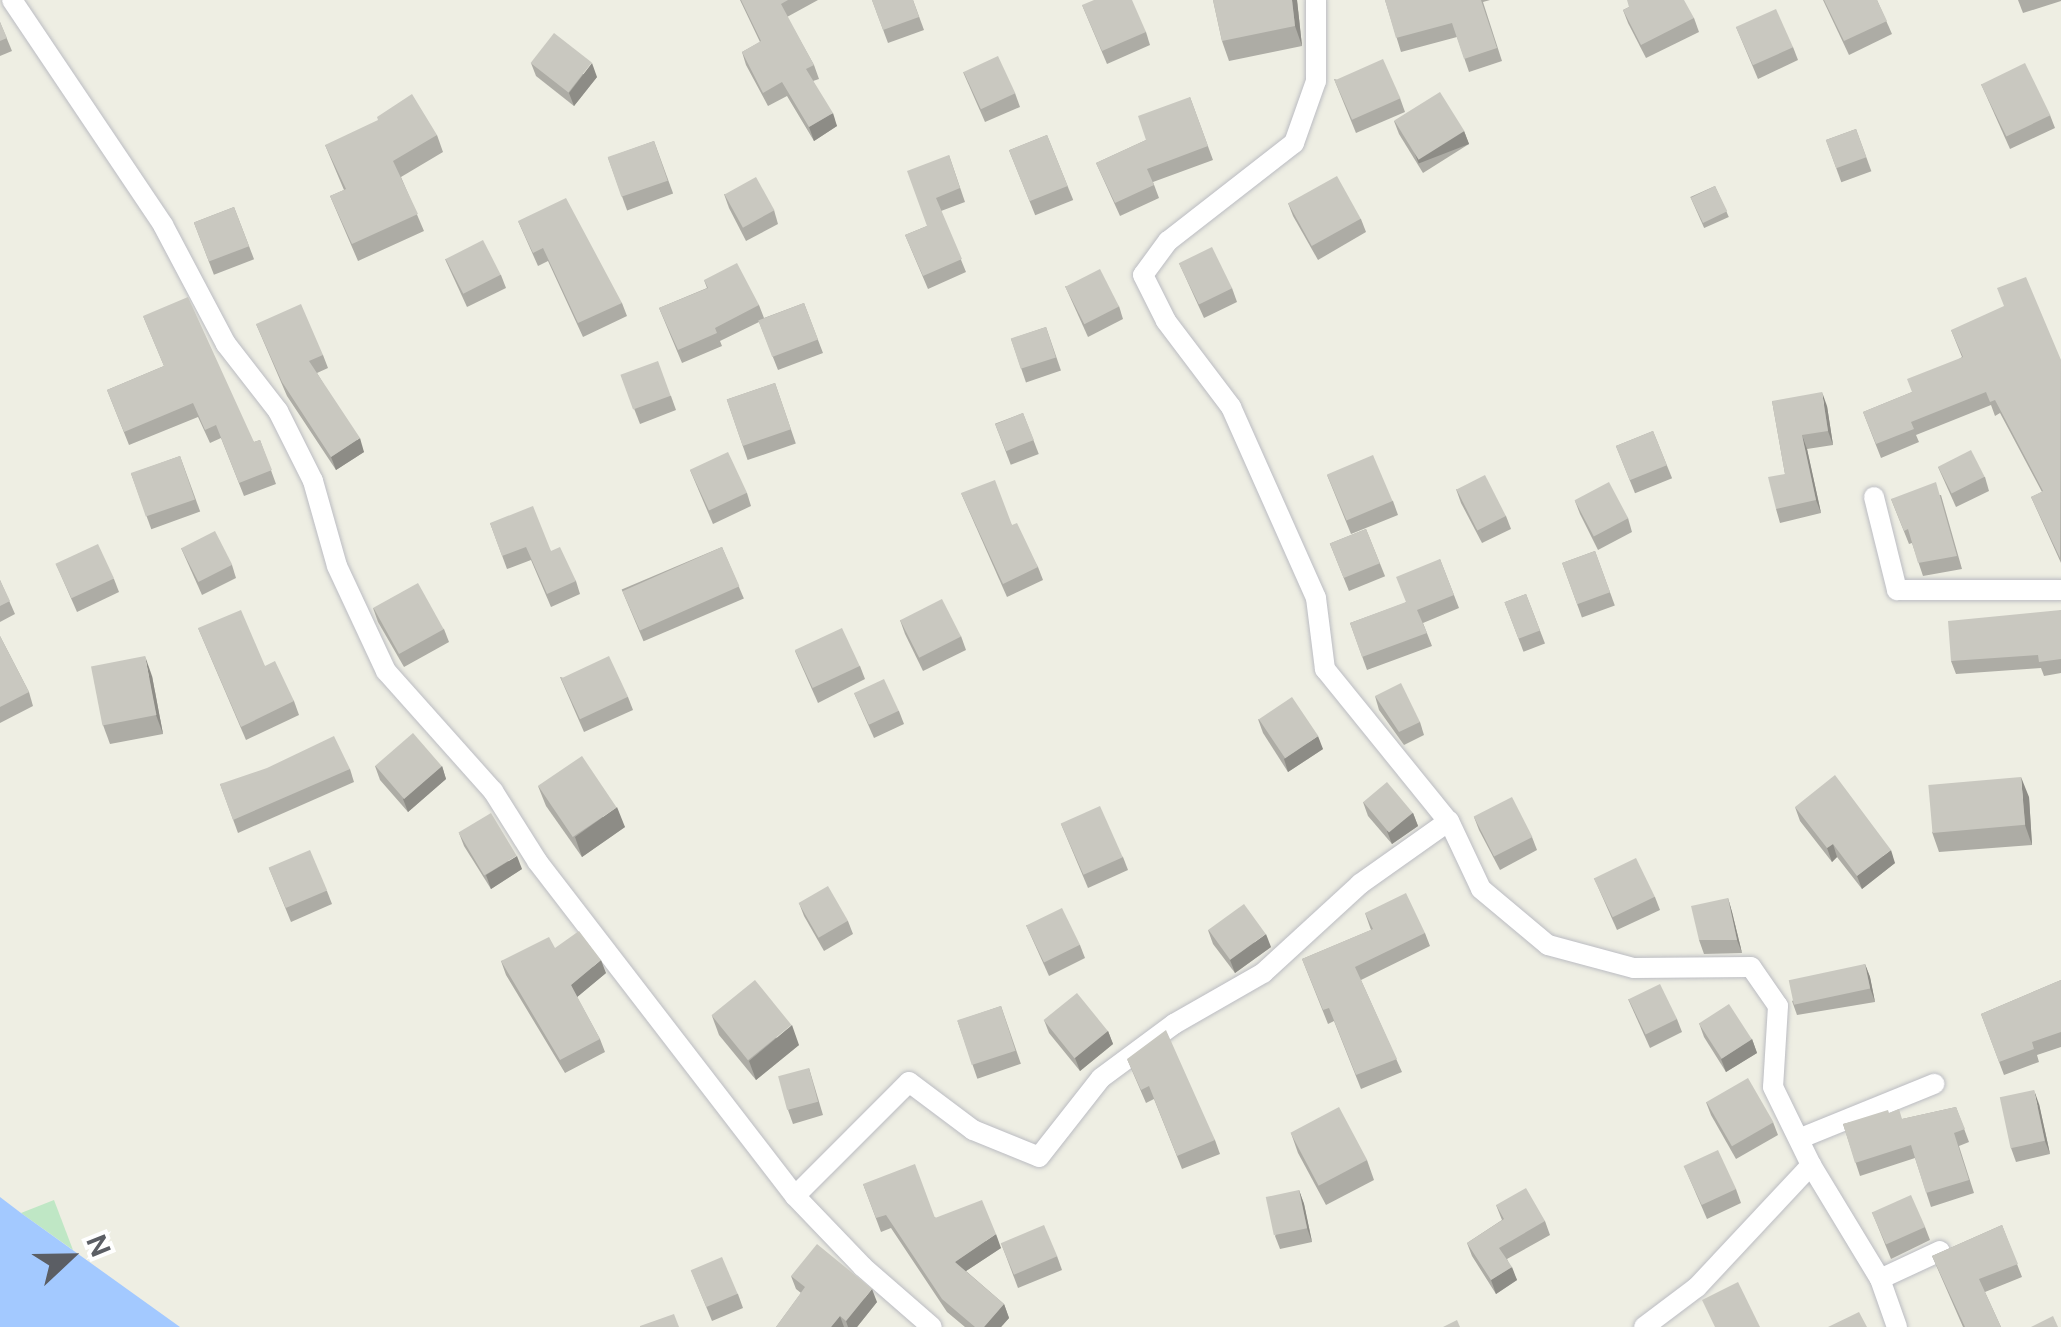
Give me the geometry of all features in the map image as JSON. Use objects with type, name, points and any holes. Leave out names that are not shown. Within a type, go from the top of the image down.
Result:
[{"type":"street","points":[[12,0],[163,225],[226,344],[278,411],[313,481],[337,566],[386,671],[493,792],[536,861],[795,1196],[863,1267],[932,1327]]},
{"type":"street","points":[[1316,0],[1316,81],[1294,142],[1168,241],[1143,276],[1166,321],[1231,407],[1316,598],[1324,670],[1448,821],[1481,888],[1548,945],[1634,968],[1750,967],[1778,1006],[1773,1088],[1811,1165],[1880,1278],[1897,1327]]},
{"type":"street","points":[[1874,497],[1897,590],[2061,590]]},
{"type":"street","points":[[795,1196],[909,1082],[973,1130],[1039,1157],[1101,1078],[1174,1024],[1264,973],[1360,884],[1448,821]]},
{"type":"street","points":[[1801,1138],[1934,1084]]},
{"type":"street","points":[[1644,1327],[1697,1287],[1811,1165]]},
{"type":"street","points":[[1880,1278],[1940,1250]]},
{"type":"green space","points":[[54,1200],[73,1250],[21,1213]]},
{"type":"water","points":[[0,1197],[21,1213],[180,1327],[0,1327]]},
{"type":"building","points":[[741,0],[788,0],[781,4],[814,65],[806,69],[833,113],[809,127],[782,82],[763,93],[742,52],[761,41]]},
{"type":"building","points":[[872,0],[913,0],[919,17],[883,30]]},
{"type":"building","points":[[1094,0],[1132,0],[1146,32],[1102,51],[1082,5]]},
{"type":"building","points":[[1213,0],[1292,0],[1295,26],[1222,41]]},
{"type":"building","points":[[1385,0],[1481,0],[1497,48],[1464,59],[1452,23],[1396,38]]},
{"type":"building","points":[[1627,0],[1684,0],[1694,18],[1641,45],[1623,10],[1629,7]]},
{"type":"building","points":[[1824,0],[1877,0],[1887,21],[1844,41]]},
{"type":"building","points":[[1776,9],[1793,47],[1753,65],[1736,27]]},
{"type":"building","points":[[0,22],[7,38],[0,41]]},
{"type":"building","points":[[554,33],[592,63],[568,92],[531,63]]},
{"type":"building","points":[[998,56],[1015,93],[981,109],[964,72]]},
{"type":"building","points":[[1383,59],[1400,98],[1352,120],[1335,81]]},
{"type":"building","points":[[2025,63],[2050,115],[2006,137],[1981,84]]},
{"type":"building","points":[[1440,92],[1464,131],[1419,160],[1394,121]]},
{"type":"building","points":[[412,94],[437,135],[393,161],[418,214],[352,244],[330,196],[346,189],[325,145],[378,120]]},
{"type":"building","points":[[1190,97],[1208,146],[1147,169],[1154,185],[1115,203],[1096,163],[1146,140],[1138,116]]},
{"type":"building","points":[[1856,129],[1866,157],[1836,168],[1826,140]]},
{"type":"building","points":[[1047,135],[1068,186],[1030,201],[1009,150]]},
{"type":"building","points":[[654,141],[668,181],[621,197],[608,157]]},
{"type":"building","points":[[949,155],[960,188],[936,198],[962,259],[923,276],[905,235],[927,226],[907,171]]},
{"type":"building","points":[[1337,176],[1361,219],[1312,246],[1288,203]]},
{"type":"building","points":[[756,177],[774,210],[743,228],[725,194]]},
{"type":"building","points":[[1715,186],[1727,211],[1703,223],[1691,198]]},
{"type":"building","points":[[566,198],[622,303],[578,323],[543,248],[533,253],[518,221]]},
{"type":"building","points":[[234,207],[249,246],[209,262],[194,222]]},
{"type":"building","points":[[483,240],[501,275],[463,294],[446,259]]},
{"type":"building","points":[[1212,247],[1232,288],[1199,305],[1179,263]]},
{"type":"building","points":[[737,263],[759,305],[715,328],[717,333],[678,350],[659,308],[708,288],[704,280]]},
{"type":"building","points":[[1100,269],[1119,306],[1084,324],[1065,287]]},
{"type":"building","points":[[2026,277],[2061,360],[2060,558],[2031,497],[2043,491],[1995,400],[1990,402],[1986,392],[1911,422],[1914,429],[1876,444],[1863,412],[1912,392],[1907,379],[1963,357],[1951,330],[2004,306],[1997,288]]},
{"type":"building","points":[[188,297],[254,442],[260,440],[272,470],[239,483],[216,425],[205,430],[193,403],[124,432],[107,390],[164,366],[143,316]]},
{"type":"building","points":[[804,303],[818,339],[772,357],[758,321]]},
{"type":"building","points":[[301,304],[323,355],[309,361],[360,438],[331,457],[282,382],[256,324]]},
{"type":"building","points":[[1046,327],[1056,357],[1021,369],[1011,338]]},
{"type":"building","points":[[658,361],[671,396],[633,409],[620,375]]},
{"type":"building","points":[[775,383],[791,429],[743,446],[727,400]]},
{"type":"building","points":[[1822,392],[1828,431],[1802,435],[1816,500],[1776,509],[1768,477],[1785,474],[1772,401]]},
{"type":"building","points":[[1023,413],[1034,440],[1006,451],[995,424]]},
{"type":"building","points":[[1653,431],[1667,465],[1630,480],[1616,446]]},
{"type":"building","points":[[1971,450],[1985,477],[1952,494],[1938,467]]},
{"type":"building","points":[[728,452],[747,493],[709,511],[690,470]]},
{"type":"building","points":[[1373,455],[1393,501],[1347,521],[1327,475]]},
{"type":"building","points":[[180,456],[195,499],[146,516],[131,473]]},
{"type":"building","points":[[1485,475],[1506,516],[1477,531],[1456,490]]},
{"type":"building","points":[[995,480],[1012,525],[1017,523],[1038,567],[1003,584],[961,493]]},
{"type":"building","points":[[1609,482],[1628,518],[1594,537],[1575,500]]},
{"type":"building","points":[[1936,482],[1957,556],[1918,563],[1908,529],[1904,531],[1891,499]]},
{"type":"building","points":[[533,506],[551,551],[560,547],[576,581],[547,594],[526,547],[502,556],[490,523]]},
{"type":"building","points":[[1366,529],[1380,563],[1344,578],[1330,544]]},
{"type":"building","points":[[215,531],[232,565],[198,582],[181,548]]},
{"type":"building","points":[[98,544],[114,578],[71,598],[55,564]]},
{"type":"building","points":[[722,547],[739,586],[640,631],[622,591]]},
{"type":"building","points":[[1595,551],[1610,592],[1577,604],[1562,563]]},
{"type":"building","points":[[1440,559],[1454,595],[1417,610],[1427,633],[1362,657],[1350,623],[1406,602],[1396,577]]},
{"type":"building","points":[[0,580],[10,601],[0,606]]},
{"type":"building","points":[[418,583],[444,629],[399,654],[373,608]]},
{"type":"building","points":[[1526,594],[1540,630],[1519,639],[1505,602]]},
{"type":"building","points":[[942,599],[961,636],[919,658],[900,620]]},
{"type":"building","points":[[241,610],[265,666],[275,661],[294,701],[241,727],[198,628]]},
{"type":"building","points":[[2061,610],[2061,659],[2039,662],[2038,655],[1951,661],[1948,621]]},
{"type":"building","points":[[842,628],[860,666],[813,688],[795,650]]},
{"type":"building","points":[[0,636],[29,692],[0,707]]},
{"type":"building","points":[[145,656],[156,715],[102,725],[91,666]]},
{"type":"building","points":[[609,656],[628,697],[580,719],[561,678]]},
{"type":"building","points":[[884,679],[899,711],[869,725],[854,693]]},
{"type":"building","points":[[1401,683],[1420,722],[1399,732],[1375,696]]},
{"type":"building","points":[[1292,697],[1318,736],[1285,758],[1259,719]]},
{"type":"building","points":[[413,733],[442,766],[404,799],[375,766]]},
{"type":"building","points":[[334,736],[350,769],[233,820],[220,784],[267,768]]},
{"type":"building","points":[[582,756],[617,807],[573,837],[538,786]]},
{"type":"building","points":[[1835,775],[1891,850],[1857,876],[1833,844],[1827,848],[1795,807]]},
{"type":"building","points":[[2021,777],[2025,825],[1933,833],[1928,785]]},
{"type":"building","points":[[1387,782],[1413,813],[1389,833],[1363,802]]},
{"type":"building","points":[[1512,797],[1532,837],[1494,857],[1474,817]]},
{"type":"building","points":[[1100,806],[1123,857],[1083,875],[1061,823]]},
{"type":"building","points":[[491,813],[517,856],[484,875],[458,833]]},
{"type":"building","points":[[310,850],[327,891],[286,908],[269,868]]},
{"type":"building","points":[[1636,858],[1655,897],[1613,917],[1594,879]]},
{"type":"building","points":[[828,886],[848,921],[819,938],[799,903]]},
{"type":"building","points":[[1406,893],[1425,933],[1355,967],[1397,1059],[1356,1075],[1329,1008],[1323,1010],[1302,959],[1373,929],[1365,913]]},
{"type":"building","points":[[1728,898],[1737,940],[1699,940],[1691,906]]},
{"type":"building","points":[[1244,904],[1266,934],[1230,960],[1208,930]]},
{"type":"building","points":[[1062,908],[1080,945],[1044,962],[1026,926]]},
{"type":"building","points":[[579,931],[601,960],[571,985],[600,1039],[560,1060],[501,961],[549,937],[555,948]]},
{"type":"building","points":[[1865,964],[1870,988],[1794,1005],[1789,980]]},
{"type":"building","points":[[755,980],[792,1025],[748,1060],[711,1015]]},
{"type":"building","points":[[2061,980],[2061,1032],[2032,1042],[2034,1049],[1999,1062],[1981,1014]]},
{"type":"building","points":[[1660,984],[1677,1019],[1646,1034],[1629,999]]},
{"type":"building","points":[[1077,993],[1108,1031],[1074,1058],[1044,1020]]},
{"type":"building","points":[[1729,1004],[1752,1039],[1722,1059],[1699,1024]]},
{"type":"building","points":[[1001,1006],[1016,1051],[972,1065],[957,1020]]},
{"type":"building","points":[[1166,1030],[1215,1140],[1177,1156],[1149,1086],[1141,1090],[1127,1059]]},
{"type":"building","points":[[809,1068],[818,1102],[787,1110],[778,1076]]},
{"type":"building","points":[[1748,1078],[1774,1122],[1732,1146],[1706,1102]]},
{"type":"building","points":[[2034,1090],[2045,1141],[2011,1148],[2000,1097]]},
{"type":"building","points":[[1339,1107],[1367,1160],[1319,1186],[1290,1133]]},
{"type":"building","points":[[1956,1107],[1965,1129],[1954,1133],[1969,1180],[1926,1193],[1911,1145],[1855,1163],[1843,1124],[1888,1110],[1889,1113],[1899,1109],[1902,1119]]},
{"type":"building","points":[[1718,1150],[1736,1189],[1702,1205],[1684,1166]]},
{"type":"building","points":[[915,1164],[935,1218],[982,1200],[996,1234],[955,1262],[1004,1304],[984,1327],[975,1327],[942,1299],[886,1215],[876,1218],[863,1184]]},
{"type":"building","points":[[1526,1188],[1545,1221],[1499,1248],[1512,1267],[1491,1280],[1467,1243],[1504,1219],[1496,1205]]},
{"type":"building","points":[[1299,1190],[1307,1228],[1274,1235],[1266,1197]]},
{"type":"building","points":[[1911,1195],[1925,1227],[1886,1244],[1872,1212]]},
{"type":"building","points":[[1044,1225],[1057,1256],[1014,1275],[1001,1243]]},
{"type":"building","points":[[2002,1225],[2018,1264],[1979,1279],[2001,1327],[1965,1327],[1932,1256]]},
{"type":"building","points":[[817,1244],[872,1289],[846,1321],[840,1316],[831,1327],[776,1327],[805,1287],[791,1276]]},
{"type":"building","points":[[722,1257],[738,1294],[706,1307],[691,1270]]},
{"type":"building","points":[[1738,1282],[1760,1327],[1715,1327],[1702,1300]]},
{"type":"building","points":[[1859,1312],[1867,1327],[1828,1327]]},
{"type":"building","points":[[674,1314],[679,1327],[640,1327],[640,1326]]},
{"type":"building","points":[[2053,1316],[2058,1327],[2031,1327]]}]
